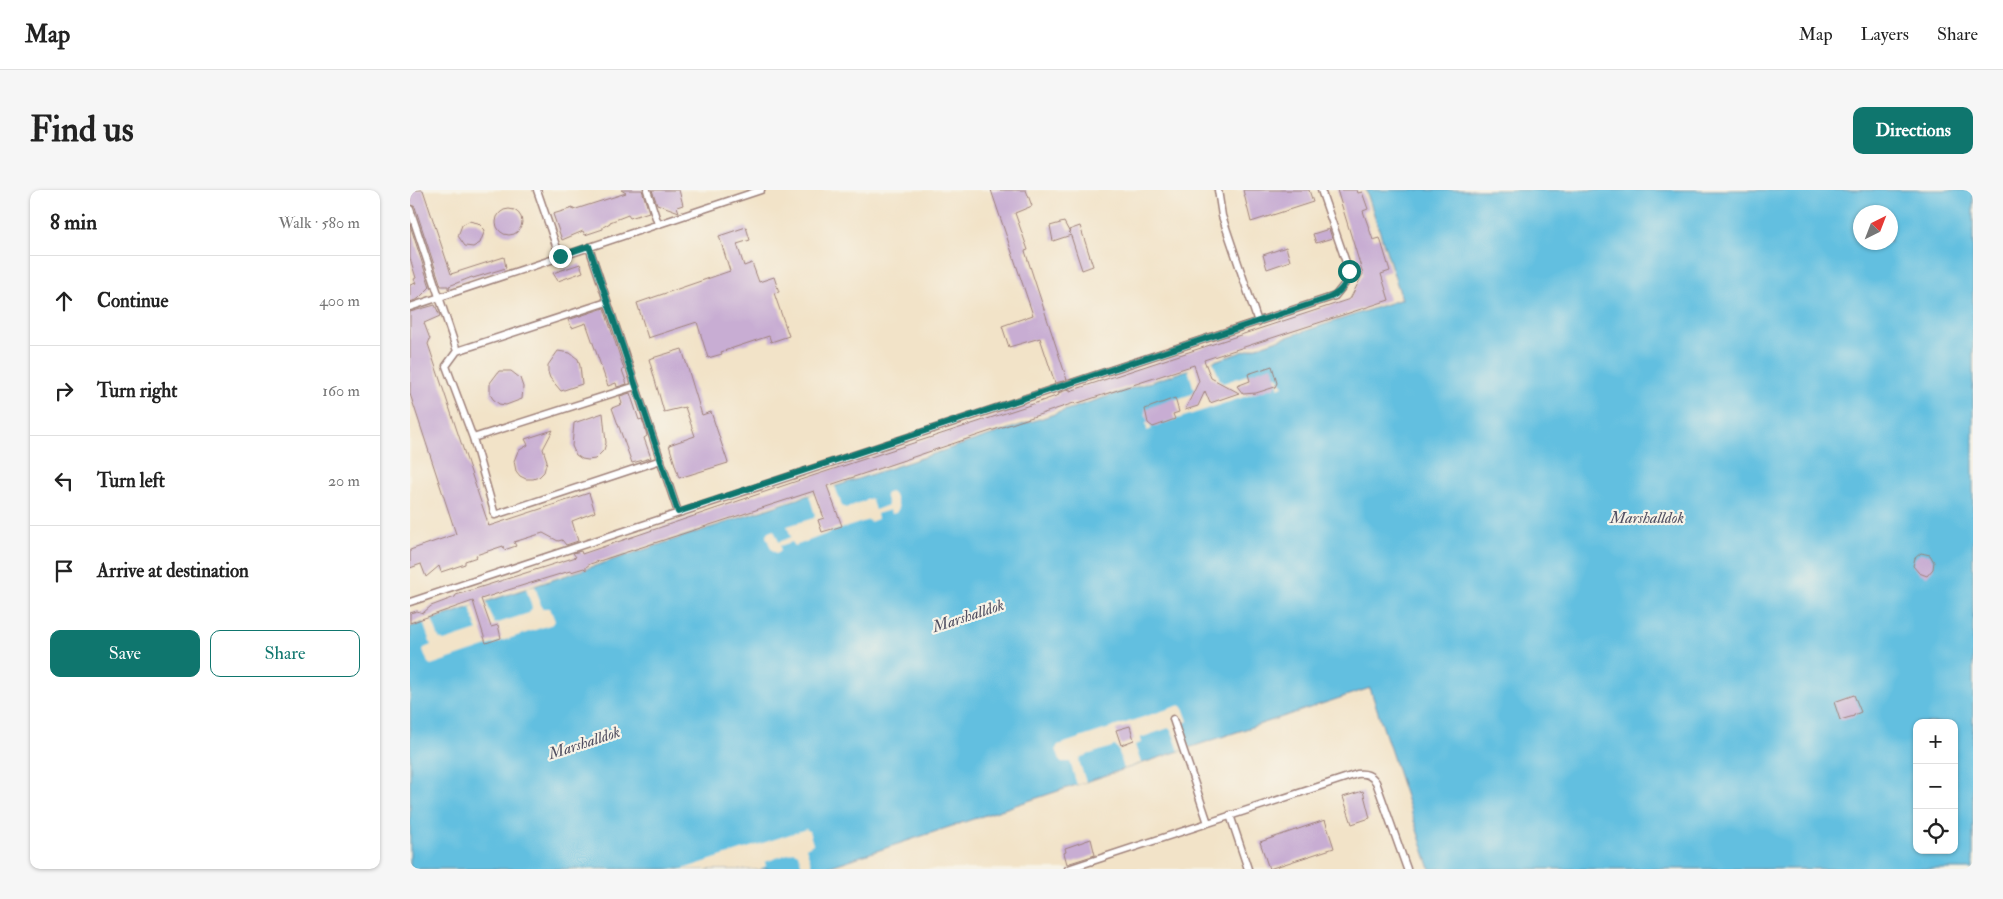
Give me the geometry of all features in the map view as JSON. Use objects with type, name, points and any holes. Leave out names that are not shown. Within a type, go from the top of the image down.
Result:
[{"type":"lane","points":[[537,190],[560,256]]},
{"type":"lane","points":[[647,190],[658,224]]},
{"type":"lane","points":[[410,307],[761,190]]},
{"type":"lane","points":[[1218,190],[1222,216],[1258,322]]},
{"type":"lane","points":[[410,602],[1335,296],[1347,281],[1349,271],[1321,190]]},
{"type":"lane","points":[[410,209],[457,351]]},
{"type":"lane","points":[[589,246],[678,512]]},
{"type":"lane","points":[[607,302],[457,351],[446,366],[472,438],[495,515],[661,460]]},
{"type":"lane","points":[[472,438],[636,386]]},
{"type":"lane","points":[[1173,718],[1208,823]]},
{"type":"lane","points":[[1068,869],[1230,815],[1365,773],[1376,782],[1407,869]]},
{"type":"lane","points":[[1230,815],[1248,869]]},
{"type":"water","name":"Marshalldok","points":[[1366,190],[1973,190],[1973,869],[1430,869],[1370,688],[822,869],[410,869],[410,627],[1402,299]]},
{"type":"pier","points":[[1213,361],[1223,383],[1270,367],[1273,369],[1275,377],[1278,376],[1283,386],[1278,388],[1277,378],[1275,387],[1153,427],[1149,424],[1152,429],[1147,431],[1146,409],[1192,394],[1194,390],[1188,369]]},
{"type":"pier","points":[[835,486],[842,506],[846,508],[871,498],[875,510],[888,505],[885,494],[890,492],[895,495],[899,508],[896,513],[891,514],[890,510],[877,514],[878,519],[832,532],[795,546],[792,542],[780,546],[781,551],[776,553],[771,549],[766,536],[768,532],[774,530],[779,542],[791,537],[787,526],[814,518],[815,515],[809,495]]},
{"type":"pier","points":[[535,586],[542,608],[550,608],[555,621],[553,624],[431,665],[428,663],[423,650],[431,645],[423,622],[432,619],[439,638],[444,641],[477,630],[470,607],[486,601],[495,624],[529,613],[532,608],[526,588]]},
{"type":"pier","points":[[1180,705],[1183,707],[1188,721],[1181,725],[1189,748],[1179,751],[1172,731],[1169,728],[1140,738],[1141,743],[1135,745],[1141,763],[1124,769],[1118,749],[1115,746],[1081,757],[1079,761],[1086,782],[1077,785],[1070,762],[1061,762],[1056,749],[1058,745]]},
{"type":"pier","points":[[806,829],[809,831],[813,844],[806,848],[813,869],[803,869],[798,854],[794,852],[765,862],[766,866],[760,869],[683,869]]},
{"type":"building","points":[[410,190],[423,190],[451,274],[504,257],[506,268],[472,277],[449,286],[450,288],[448,289],[448,286],[441,286],[415,207],[410,204]]},
{"type":"building","points":[[621,190],[642,190],[649,212],[630,218],[628,215],[610,222],[603,229],[585,235],[583,231],[562,240],[553,214],[573,208],[573,210],[626,193]]},
{"type":"building","points":[[652,190],[679,190],[683,205],[677,207],[679,212],[657,204]]},
{"type":"building","points":[[991,190],[1026,190],[1032,206],[1015,213],[1028,250],[1025,251],[1067,380],[1055,383],[1040,338],[1009,347],[1002,326],[1033,315]]},
{"type":"building","points":[[1243,190],[1309,190],[1313,202],[1251,222]]},
{"type":"building","points":[[1337,190],[1357,190],[1358,193],[1362,192],[1368,209],[1363,211],[1373,240],[1380,238],[1390,271],[1381,274],[1389,300],[1204,360],[1211,378],[1239,393],[1210,403],[1205,391],[1198,406],[1185,410],[1199,381],[1194,365],[827,486],[842,526],[822,532],[818,520],[824,518],[814,491],[590,564],[586,567],[586,570],[584,568],[570,571],[508,590],[481,599],[491,627],[498,625],[501,638],[486,643],[473,601],[410,623],[410,613],[417,611],[423,613],[431,606],[456,595],[576,557],[573,553],[581,551],[582,554],[1033,404],[1070,389],[1070,391],[1350,299],[1363,274]]},
{"type":"building","points":[[509,209],[518,213],[522,222],[518,231],[509,235],[500,231],[496,222],[500,213]]},
{"type":"building","points":[[469,221],[478,223],[485,230],[480,243],[473,247],[465,246],[458,236],[462,225]]},
{"type":"building","points":[[1064,222],[1071,235],[1053,241],[1050,226]]},
{"type":"building","points":[[410,225],[430,287],[418,299],[410,302],[410,285],[416,283],[414,279],[416,278],[410,258]]},
{"type":"building","points":[[1080,226],[1093,266],[1082,270],[1069,230]]},
{"type":"building","points":[[746,227],[750,240],[737,244],[744,266],[752,263],[759,282],[774,277],[779,292],[774,293],[789,336],[771,342],[769,336],[708,358],[697,322],[648,338],[637,303],[730,271],[719,236]]},
{"type":"building","points":[[1329,229],[1332,238],[1316,243],[1313,234]]},
{"type":"building","points":[[1286,247],[1290,261],[1267,269],[1263,255]]},
{"type":"building","points":[[580,264],[583,272],[558,281],[553,273]]},
{"type":"building","points":[[435,305],[440,316],[424,323],[430,339],[428,344],[489,526],[589,493],[595,512],[572,521],[578,541],[566,545],[562,540],[558,541],[543,533],[514,542],[516,546],[504,550],[503,546],[476,555],[477,557],[465,561],[465,564],[441,572],[439,566],[426,577],[421,564],[410,568],[410,550],[456,534],[410,394],[410,312]]},
{"type":"building","points":[[604,308],[627,384],[617,387],[616,383],[608,386],[586,323],[572,328],[568,320]]},
{"type":"building","points":[[682,349],[702,415],[711,412],[728,463],[679,478],[669,445],[695,436],[685,407],[664,412],[649,359]]},
{"type":"building","points":[[558,351],[570,353],[578,359],[582,384],[561,391],[550,378],[548,365]]},
{"type":"building","points":[[1272,366],[1277,383],[1275,387],[1256,393],[1243,394],[1237,386],[1250,381],[1248,374]]},
{"type":"building","points":[[499,371],[511,371],[520,378],[523,387],[522,399],[506,405],[499,404],[493,399],[490,394],[490,383]]},
{"type":"building","points":[[630,393],[639,420],[642,419],[645,428],[647,436],[644,438],[651,458],[632,463],[612,408],[622,404],[620,396]]},
{"type":"building","points":[[1175,398],[1179,412],[1173,414],[1175,419],[1153,427],[1148,423],[1145,409]]},
{"type":"building","points":[[603,413],[606,443],[604,450],[595,459],[582,459],[576,455],[572,446],[574,423]]},
{"type":"building","points":[[553,430],[543,449],[547,461],[544,472],[539,477],[533,479],[526,479],[520,476],[516,471],[514,461],[518,451],[528,445],[525,439]]},
{"type":"building","points":[[1921,553],[1930,555],[1934,562],[1933,569],[1927,576],[1919,573],[1913,566],[1915,558]]},
{"type":"building","points":[[1854,695],[1861,712],[1840,720],[1834,702]]},
{"type":"building","points":[[1130,726],[1134,740],[1121,745],[1116,730]]},
{"type":"building","points":[[1363,791],[1370,818],[1352,824],[1343,797]]},
{"type":"building","points":[[1325,820],[1334,848],[1269,869],[1260,842]]},
{"type":"building","points":[[1091,839],[1095,855],[1067,864],[1064,853],[1066,852],[1065,848]]},
{"type":"route","points":[[560,256],[589,246],[678,512],[1335,296],[1342,290],[1347,281],[1349,271]]}]
